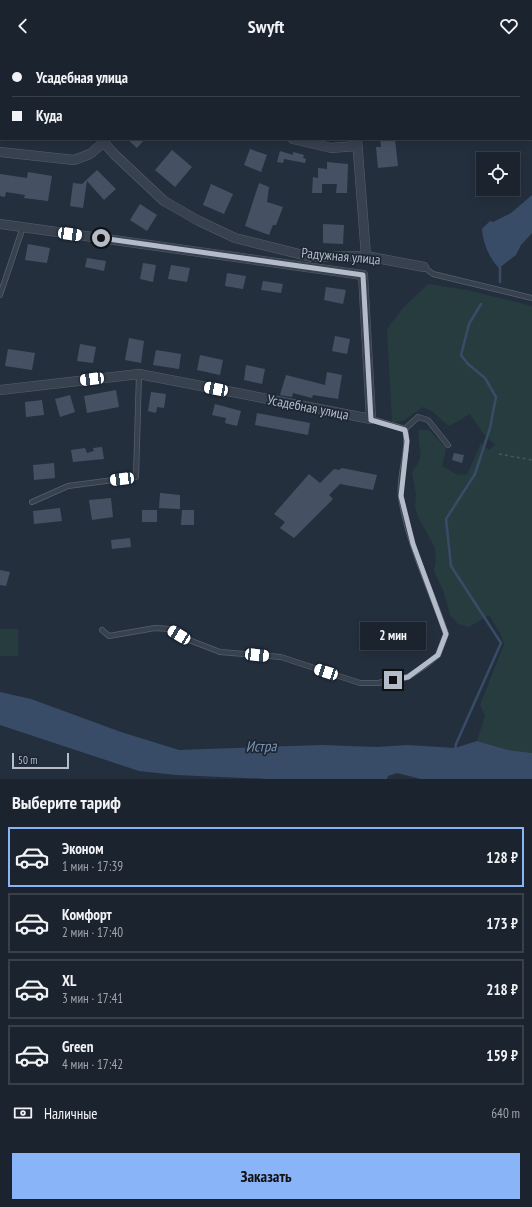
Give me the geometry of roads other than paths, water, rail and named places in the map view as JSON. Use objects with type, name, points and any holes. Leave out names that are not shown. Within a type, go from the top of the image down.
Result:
[{"type":"street","points":[[296,140],[331,148],[357,142],[366,256]]},
{"type":"street","points":[[0,152],[74,160],[90,154],[102,141]]},
{"type":"street","name":"Радужная улица","points":[[102,141],[164,201],[199,221],[235,238],[311,257],[366,256],[424,268]]},
{"type":"street","name":"Усадебная улица","points":[[0,224],[363,275],[371,420],[139,374],[0,390]]},
{"type":"lane","points":[[0,295],[23,227]]},
{"type":"lane","points":[[424,268],[433,274],[532,298]]},
{"type":"lane","points":[[32,502],[68,486],[136,477],[139,374]]},
{"type":"lane","points":[[405,430],[418,417],[428,420],[448,445]]},
{"type":"lane","points":[[371,420],[405,430]]},
{"type":"lane","points":[[102,630],[109,636],[155,628],[170,629],[189,640],[220,652],[281,657],[360,683],[378,683],[408,677],[438,655],[446,634],[413,544],[401,496],[407,441],[405,430]]},
{"type":"water","points":[[532,195],[532,233],[521,245],[516,255],[499,268],[492,260],[487,250],[482,229],[490,221],[493,222],[511,213]]},
{"type":"water","points":[[0,692],[31,699],[121,732],[179,750],[321,745],[377,747],[407,745],[455,748],[477,741],[508,750],[532,753],[532,779],[421,779],[397,773],[388,776],[387,779],[269,779],[176,775],[139,771],[0,725]]},
{"type":"waterway","points":[[500,266],[500,282]]},
{"type":"waterway","points":[[455,750],[456,744],[501,643],[451,566],[446,519],[475,474],[490,428],[496,397],[485,378],[468,364],[461,355],[469,324],[481,304]]},
{"type":"water label","name":"Истра","points":[[261,746]]}]
